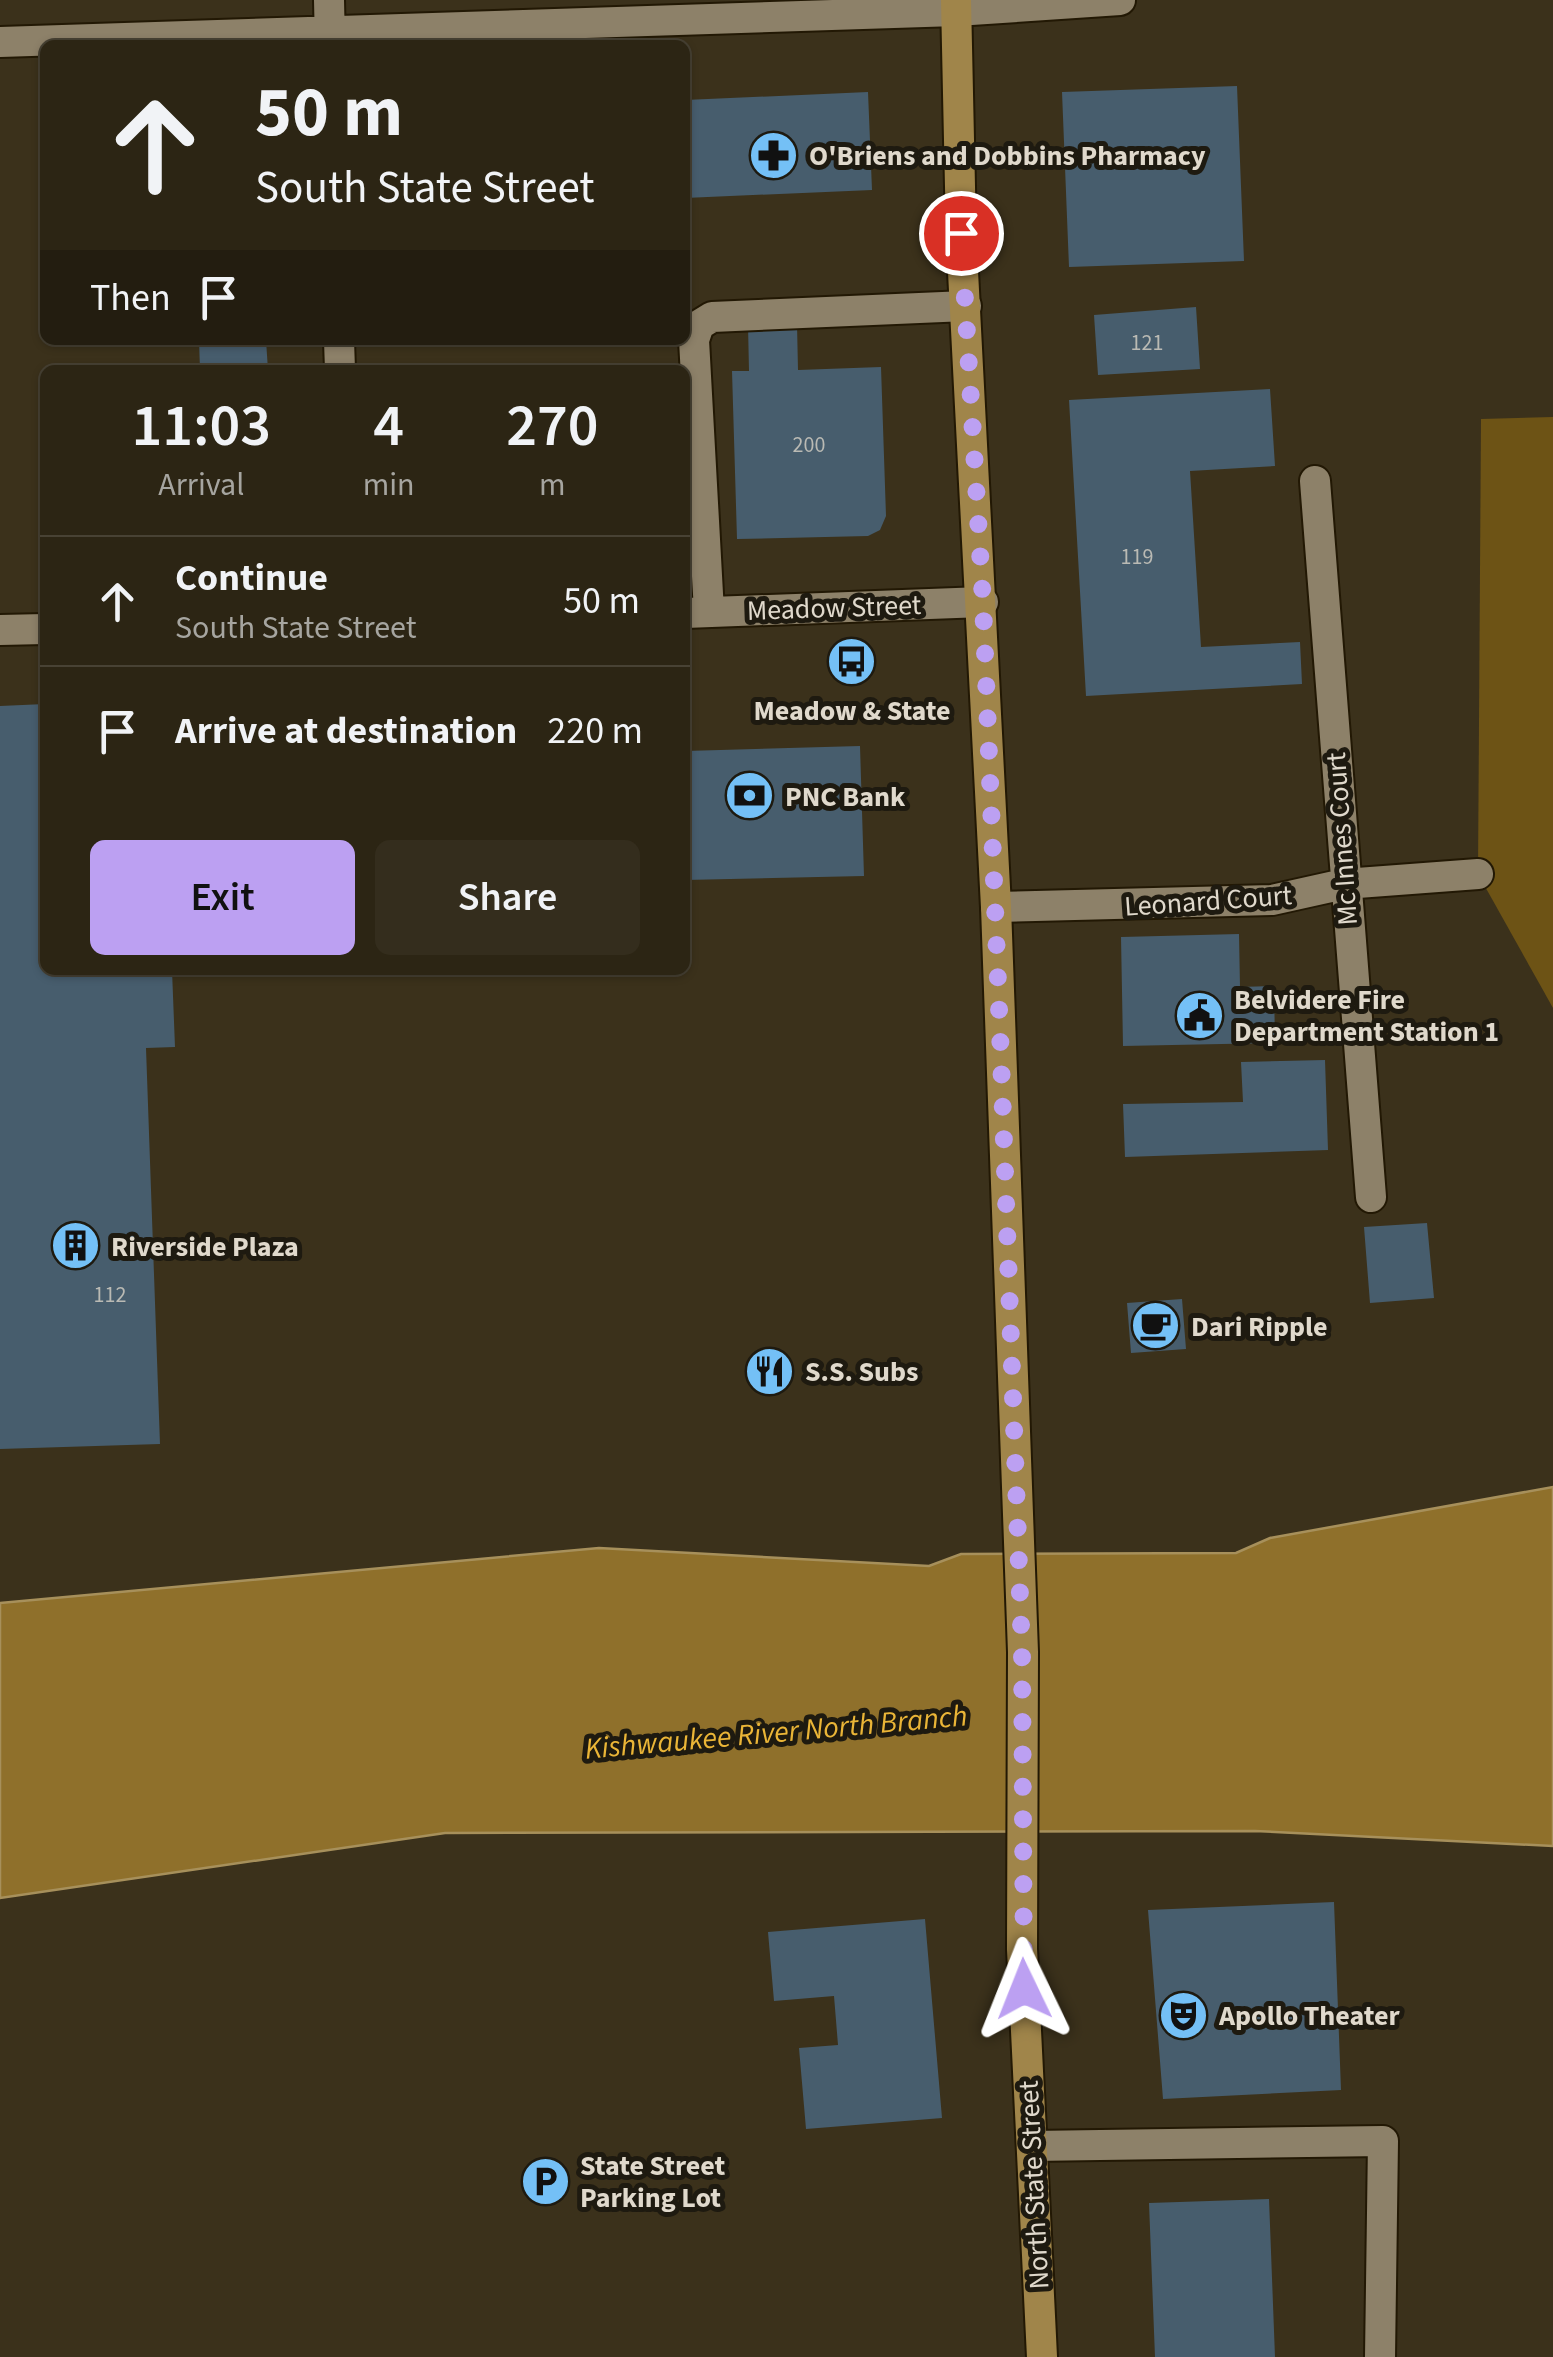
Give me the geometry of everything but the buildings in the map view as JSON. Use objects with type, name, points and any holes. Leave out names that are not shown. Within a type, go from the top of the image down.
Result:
[{"type":"main road","name":"North State Street","points":[[956,5],[966,306],[996,907],[1022,1652],[1022,1949],[1042,2357]]},
{"type":"street","points":[[0,42],[330,25],[1120,0]]},
{"type":"street","points":[[697,613],[694,340],[698,325],[712,317],[966,306]]},
{"type":"street","name":"Mc Innes Court","points":[[1315,481],[1344,884],[1372,1197]]},
{"type":"street","name":"Meadow Street","points":[[697,613],[983,602]]},
{"type":"street","points":[[0,630],[40,629]]},
{"type":"street","name":"Leonard Court","points":[[996,907],[1272,900],[1344,884],[1478,874]]},
{"type":"street","points":[[1032,2146],[1383,2141],[1380,2357]]},
{"type":"shaded area","points":[[1553,417],[1553,1008],[1478,874],[1481,419]]},
{"type":"water","name":"Kishwaukee River North Branch","points":[[1553,1487],[1553,1846],[1255,1831],[445,1833],[0,1898],[0,1603],[599,1548],[929,1566],[961,1554],[1236,1553],[1270,1538]]},
{"type":"place","name":"O'Briens and Dobbins Pharmacy","points":[[774,155]]},
{"type":"place","name":"Meadow & State","points":[[852,662]]},
{"type":"place","name":"PNC Bank","points":[[750,796]]},
{"type":"place","name":"Belvidere Fire Department Station 1","points":[[1199,1015]]},
{"type":"place","name":"Riverside Plaza","points":[[76,1246]]},
{"type":"place","name":"Dari Ripple","points":[[1156,1326]]},
{"type":"place","name":"S.S. Subs","points":[[770,1371]]},
{"type":"place","name":"Apollo Theater","points":[[1184,2015]]},
{"type":"place","name":"State Street Parking Lot","points":[[545,2181]]},
{"type":"route","points":[[961,233],[983,602],[1001,1058],[1022,1652],[1024,1989]]}]
